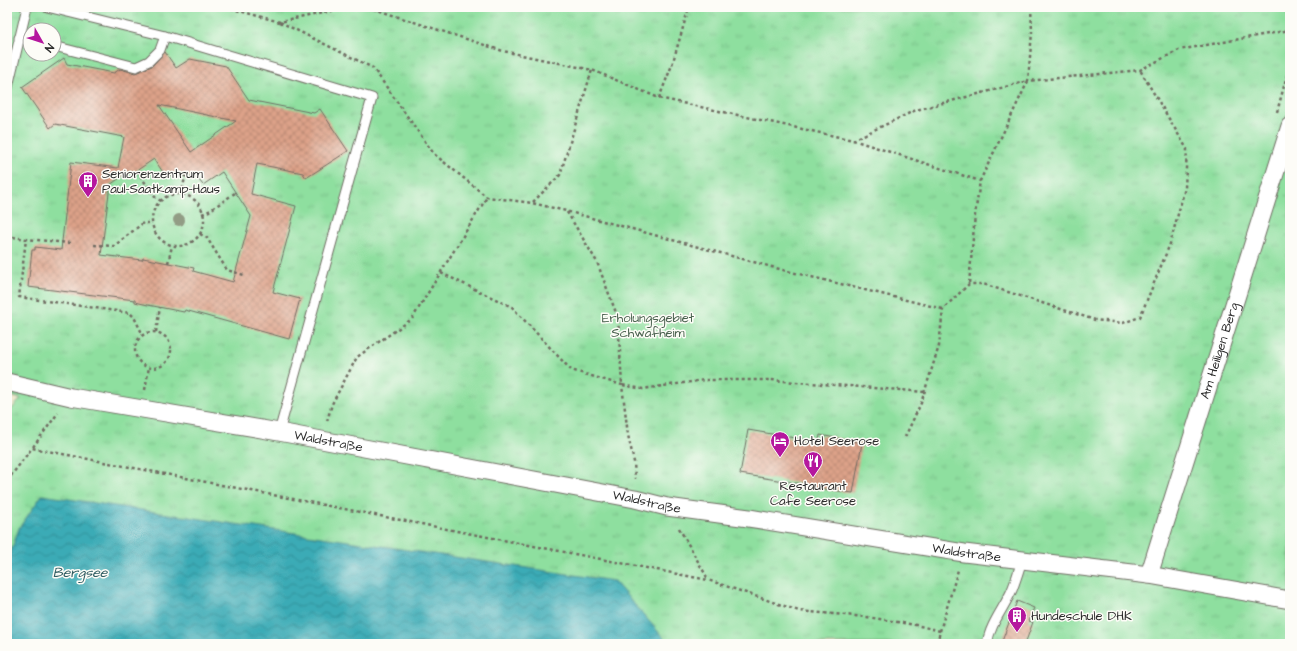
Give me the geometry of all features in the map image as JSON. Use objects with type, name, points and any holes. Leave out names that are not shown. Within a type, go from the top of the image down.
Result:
[{"type":"street","name":"Am Heiligen Berg","points":[[1149,575],[1290,126]]},
{"type":"street","name":"Waldstraße","points":[[7,382],[71,397],[279,432],[635,499],[667,507],[749,518],[964,553],[1149,575],[1290,600]]},
{"type":"lane","points":[[7,91],[27,7]]},
{"type":"lane","points":[[47,7],[164,36],[372,98],[279,432]]},
{"type":"lane","points":[[62,48],[136,67],[149,61],[160,50],[164,36]]},
{"type":"lane","points":[[987,644],[988,637],[1000,610],[1012,591],[1022,560]]},
{"type":"path","points":[[224,7],[280,22],[374,68],[434,154],[487,197],[532,203],[566,211],[775,268],[943,309]]},
{"type":"path","points":[[280,22],[351,7]]},
{"type":"path","points":[[368,7],[503,51],[592,70],[659,98],[853,140],[980,181]]},
{"type":"path","points":[[659,98],[672,64],[689,7]]},
{"type":"path","points":[[905,437],[925,392],[939,346],[943,309],[969,284],[975,215],[980,181],[1028,81],[1032,32],[1031,7]]},
{"type":"path","points":[[853,140],[916,110],[1028,81],[1140,70],[1178,50],[1290,30]]},
{"type":"path","points":[[532,203],[560,175],[592,70]]},
{"type":"path","points":[[969,284],[983,284],[1095,320],[1123,322],[1140,317],[1170,244],[1185,188],[1187,149],[1140,70]]},
{"type":"path","points":[[137,171],[155,197],[161,201]]},
{"type":"path","points":[[181,195],[186,174]]},
{"type":"path","points":[[202,214],[209,211],[235,193]]},
{"type":"path","points":[[181,195],[191,198],[197,203],[202,214],[203,226],[200,234],[188,244],[172,246],[158,237],[152,223],[155,207],[161,201],[168,196],[181,195]]},
{"type":"path","points":[[322,440],[332,404],[357,356],[412,319],[487,197]]},
{"type":"path","points":[[566,211],[597,262],[618,318],[622,385],[628,435],[634,462],[635,499]]},
{"type":"path","points":[[94,245],[114,246],[143,223],[152,223]]},
{"type":"path","points":[[200,234],[207,238],[227,270],[244,275]]},
{"type":"path","points":[[7,236],[70,243]]},
{"type":"path","points":[[26,238],[19,297],[130,313],[134,317],[143,334]]},
{"type":"path","points":[[168,263],[172,246]]},
{"type":"path","points":[[441,273],[512,306],[571,370],[622,385],[643,389],[704,380],[771,380],[925,392]]},
{"type":"path","points":[[156,332],[160,307]]},
{"type":"path","points":[[156,332],[164,336],[169,342],[171,349],[170,356],[165,363],[159,367],[149,367],[139,361],[135,354],[135,347],[143,334],[156,332]]},
{"type":"path","points":[[142,409],[149,367]]},
{"type":"path","points":[[7,480],[71,397]]},
{"type":"path","points":[[32,448],[708,580],[798,611],[867,617],[916,625],[940,631]]},
{"type":"path","points":[[667,507],[708,580]]},
{"type":"path","points":[[937,644],[964,553]]},
{"type":"green space","name":"Erholungsgebiet Schwafheim","points":[[7,7],[1290,7],[1290,644],[7,644],[7,414],[21,399],[7,395]]},
{"type":"water","name":"Bergsee","points":[[42,495],[614,581],[669,644],[7,644],[7,563],[19,528]]},
{"type":"building","name":"Seniorenzentrum Paul-Saatkamp-Haus","points":[[165,52],[176,68],[190,59],[226,66],[249,100],[314,113],[320,109],[348,151],[306,178],[303,173],[257,164],[251,194],[296,206],[273,292],[300,299],[289,339],[185,310],[184,312],[148,305],[135,302],[135,300],[28,287],[32,250],[35,250],[35,247],[61,250],[71,162],[118,168],[124,137],[55,124],[50,128],[22,87],[58,62],[62,62],[64,58],[67,64],[114,73],[120,69],[135,73],[152,66]],"holes":[[[159,105],[236,121],[191,152]],[[154,159],[167,178],[173,174],[198,179],[203,185],[222,172],[251,216],[233,282],[193,271],[194,268],[143,258],[142,260],[101,255],[110,185],[131,170],[133,173]]]},
{"type":"building","points":[[748,430],[819,442],[820,435],[862,443],[853,493],[802,486],[802,484],[740,474]]},
{"type":"building","name":"Hundeschule DHK","points":[[1017,601],[1034,608],[1028,621],[1033,622],[1025,644],[1001,644]]},
{"type":"place","name":"Seniorenzentrum Paul-Saatkamp-Haus","points":[[88,198]]},
{"type":"place","name":"Hotel Seerose","points":[[780,458]]},
{"type":"place","name":"Restaurant Cafe Seerose","points":[[813,478]]},
{"type":"place","name":"Hundeschule DHK","points":[[1017,633]]}]
